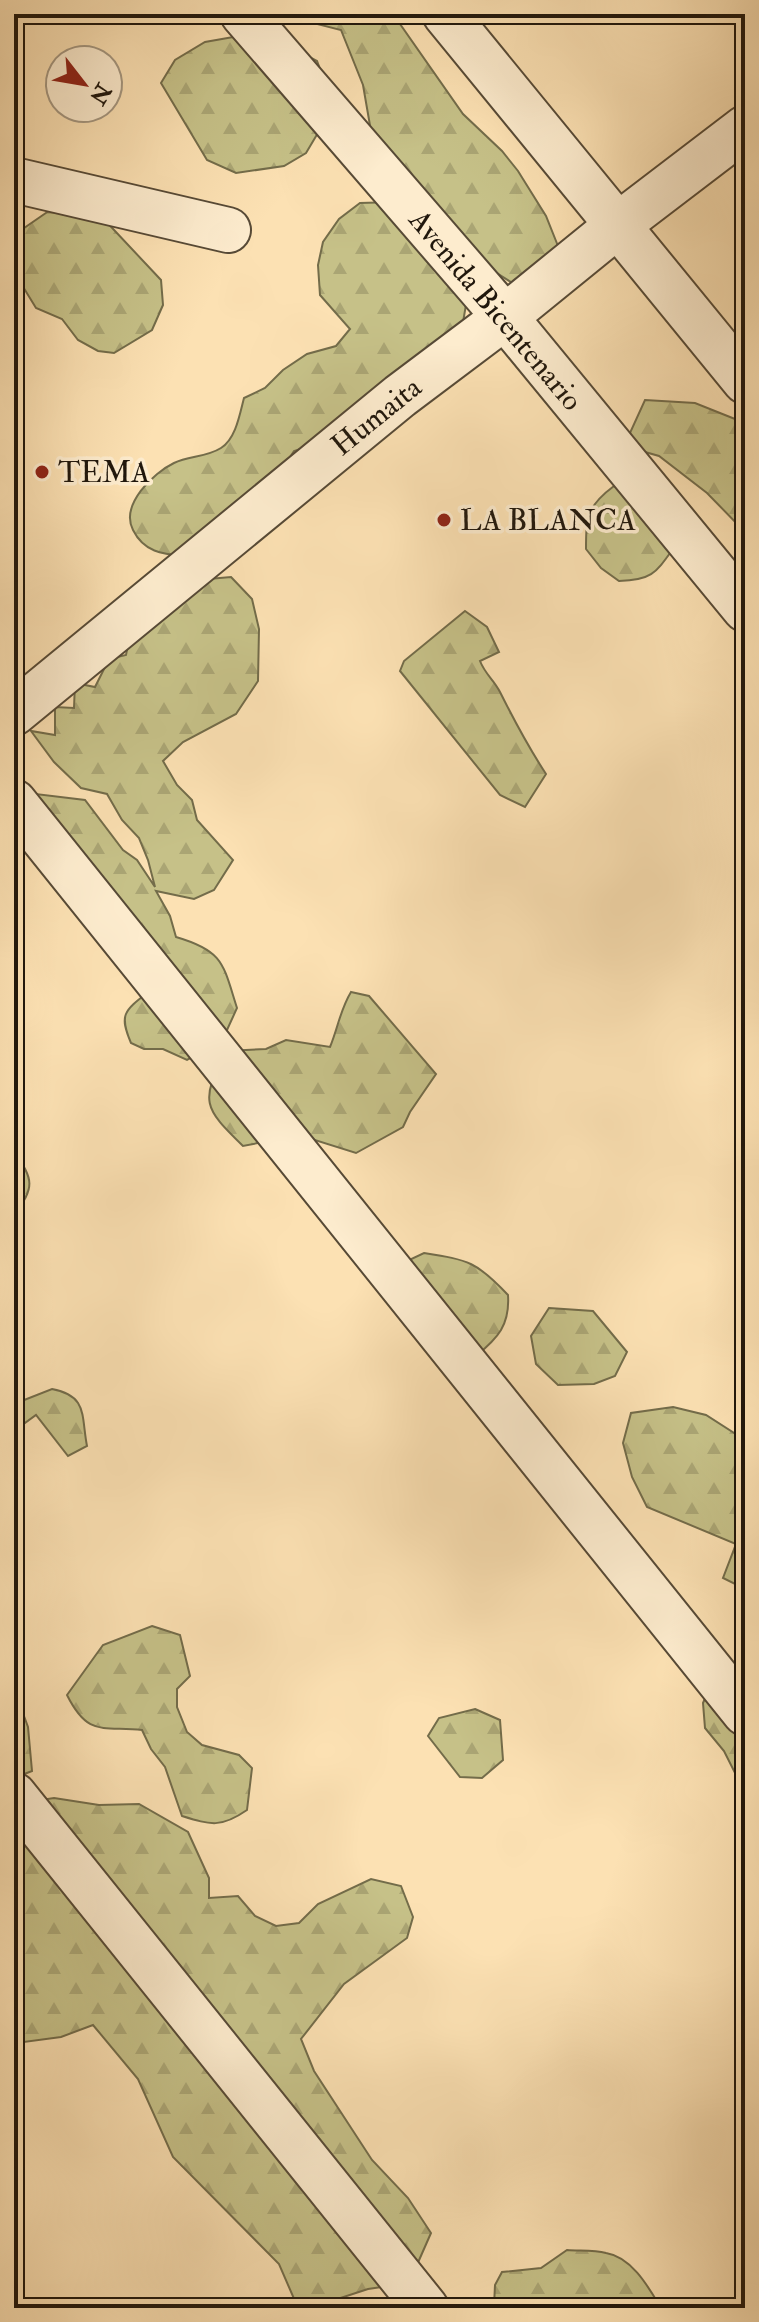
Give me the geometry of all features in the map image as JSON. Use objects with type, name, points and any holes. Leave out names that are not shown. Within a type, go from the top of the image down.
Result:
[{"type":"street","name":"Avenida Bicentenario","points":[[243,14],[505,317],[745,609]]},
{"type":"street","points":[[445,14],[745,381]]},
{"type":"street","name":"Humaita","points":[[14,713],[400,396],[745,128]]},
{"type":"street","points":[[14,180],[228,230]]},
{"type":"street","points":[[14,802],[745,1713]]},
{"type":"street","points":[[14,1795],[426,2308]]},
{"type":"green space","points":[[304,14],[393,14],[463,114],[518,171],[546,216],[558,246],[525,291],[481,263],[372,137],[363,85],[341,30],[309,22]]},
{"type":"green space","points":[[262,32],[317,61],[334,106],[306,153],[284,166],[236,173],[207,160],[161,83],[175,60],[205,42]]},
{"type":"green space","points":[[395,202],[467,299],[462,328],[319,443],[294,451],[277,477],[184,556],[161,553],[148,547],[137,537],[130,520],[131,510],[141,491],[157,474],[174,463],[221,448],[234,432],[244,398],[265,388],[283,370],[307,354],[336,346],[350,329],[320,295],[318,265],[323,242],[339,219],[360,203]]},
{"type":"green space","points":[[56,206],[100,215],[161,280],[163,305],[152,330],[114,353],[98,351],[78,340],[62,319],[36,308],[14,272],[14,235]]},
{"type":"green space","points":[[645,400],[695,403],[745,423],[745,532],[707,493],[659,456],[624,446]]},
{"type":"green space","points":[[614,486],[624,490],[673,549],[656,570],[645,577],[619,581],[601,568],[586,549],[593,506]]},
{"type":"green space","points":[[231,577],[252,599],[259,629],[258,681],[236,714],[183,742],[163,761],[177,785],[192,800],[197,820],[233,860],[214,890],[194,899],[156,891],[170,916],[176,937],[204,948],[219,961],[237,1008],[222,1041],[187,1060],[163,1049],[144,1049],[131,1043],[125,1026],[126,1014],[147,993],[29,813],[36,794],[85,800],[123,850],[137,860],[155,887],[139,838],[122,820],[107,794],[81,788],[54,762],[31,731],[55,735],[55,707],[74,708],[75,683],[95,687],[109,659],[126,655],[131,630],[197,580]]},
{"type":"green space","points":[[465,611],[487,627],[499,652],[480,661],[546,774],[525,807],[500,795],[400,671],[404,661]]},
{"type":"green space","points":[[351,992],[369,996],[436,1074],[403,1127],[356,1153],[299,1135],[243,1146],[220,1122],[210,1103],[212,1082],[226,1051],[266,1049],[286,1040],[330,1047]]},
{"type":"green space","points":[[14,1153],[25,1169],[29,1190],[14,1214]]},
{"type":"green space","points":[[424,1253],[471,1264],[508,1295],[505,1323],[491,1343],[476,1356],[390,1269]]},
{"type":"green space","points":[[549,1308],[593,1311],[627,1352],[615,1376],[594,1384],[558,1385],[536,1364],[531,1336]]},
{"type":"green space","points":[[52,1389],[72,1396],[83,1416],[87,1446],[68,1456],[36,1415],[14,1431],[14,1404]]},
{"type":"green space","points":[[673,1407],[706,1415],[745,1440],[745,1589],[723,1578],[736,1544],[647,1507],[632,1477],[623,1443],[631,1413]]},
{"type":"green space","points":[[152,1626],[180,1635],[190,1676],[177,1689],[177,1707],[187,1732],[202,1745],[239,1755],[252,1768],[247,1810],[230,1820],[208,1823],[182,1816],[165,1767],[142,1730],[97,1727],[82,1718],[67,1695],[103,1645]]},
{"type":"green space","points":[[732,1670],[745,1674],[745,1782],[735,1773],[724,1751],[705,1728],[703,1703],[714,1678]]},
{"type":"green space","points":[[14,1689],[28,1727],[32,1771],[14,1778]]},
{"type":"green space","points":[[475,1709],[500,1720],[503,1760],[482,1778],[460,1777],[428,1736],[439,1718]]},
{"type":"green space","points":[[54,1798],[99,1805],[139,1804],[188,1832],[209,1878],[209,1898],[238,1896],[255,1916],[276,1926],[299,1923],[318,1904],[371,1879],[401,1886],[413,1917],[407,1938],[344,1984],[301,2039],[314,2071],[372,2160],[408,2198],[431,2233],[409,2283],[368,2289],[310,2308],[298,2308],[279,2264],[173,2157],[138,2079],[93,2025],[61,2037],[24,2042],[14,2022],[14,1804]]},
{"type":"green space","points":[[567,2250],[601,2252],[624,2260],[639,2274],[661,2308],[494,2306],[495,2285],[502,2272],[541,2268]]},
{"type":"place","name":"TEMA","points":[[42,472]]},
{"type":"place","name":"LA BLANCA","points":[[444,520]]}]
